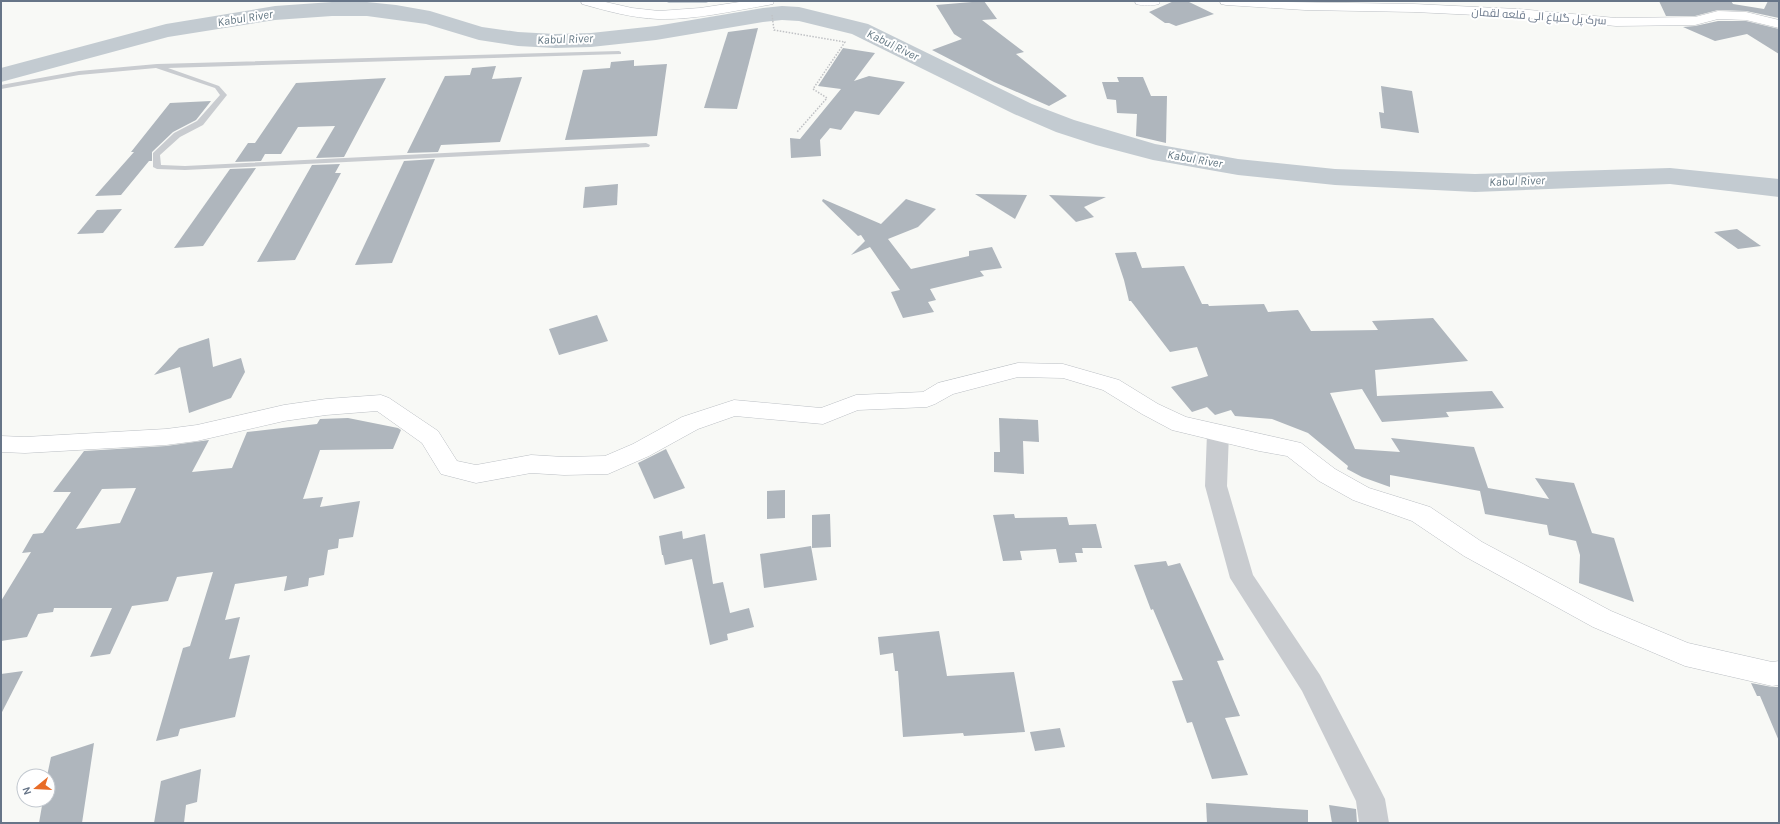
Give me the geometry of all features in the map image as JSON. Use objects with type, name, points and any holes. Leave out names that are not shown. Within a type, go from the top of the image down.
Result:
[{"type":"street","points":[[587,1],[621,10],[658,15],[703,12],[768,1]]},
{"type":"street","points":[[1141,1],[1154,1]]},
{"type":"street","name":"سرک پل گلباغ الی قلعه لقمان","points":[[1226,1],[1304,6],[1414,8],[1518,13],[1616,22],[1695,21],[1718,15],[1746,16],[1779,24]]},
{"type":"street","points":[[1,444],[24,445],[166,437],[197,433],[284,413],[326,407],[381,404],[430,437],[449,468],[476,474],[531,464],[564,466],[608,465],[641,450],[690,423],[734,408],[823,416],[856,403],[927,399],[946,388],[1018,370],[1063,371],[1111,385],[1150,409],[1180,424],[1259,443],[1293,449],[1327,475],[1361,494],[1421,514],[1473,549],[1538,585],[1616,625],[1685,654],[1772,674],[1779,673]]},
{"type":"street","points":[[1218,433],[1216,486],[1242,578],[1310,683],[1370,799],[1374,823]]},
{"type":"lane","points":[[1,87],[46,77],[101,69],[157,66],[619,53]]},
{"type":"lane","points":[[157,66],[216,87],[224,95],[200,123],[178,135],[156,155],[157,167],[185,168],[646,144]]},
{"type":"path","points":[[774,30],[845,42],[813,89],[826,98],[797,132]]},
{"type":"building","points":[[984,1],[997,19],[982,20],[1024,52],[1016,54],[1067,96],[1049,106],[994,82],[932,50],[962,39],[954,34],[936,5]]},
{"type":"building","points":[[1174,1],[1187,1],[1214,14],[1176,26],[1165,23],[1149,12]]},
{"type":"building","points":[[1659,1],[1731,1],[1733,4],[1764,9],[1768,1],[1779,1],[1779,18],[1746,11],[1718,10],[1695,16],[1666,16]]},
{"type":"building","points":[[1718,21],[1746,21],[1779,29],[1779,54],[1747,34],[1715,41],[1683,27]]},
{"type":"building","points":[[758,28],[737,109],[704,108],[728,32]]},
{"type":"building","points":[[843,48],[875,53],[854,81],[869,76],[905,82],[879,115],[855,111],[841,130],[830,128],[820,140],[821,156],[791,158],[790,138],[800,139],[841,89],[818,86]]},
{"type":"building","points":[[634,60],[634,66],[667,64],[657,136],[565,140],[583,70],[610,68],[611,62]]},
{"type":"building","points":[[496,66],[492,79],[522,77],[500,142],[441,145],[438,152],[407,153],[445,76],[470,75],[472,68]]},
{"type":"building","points":[[1117,77],[1143,77],[1151,96],[1167,96],[1166,143],[1136,136],[1137,114],[1117,113],[1116,100],[1107,99],[1102,82],[1119,82]]},
{"type":"building","points":[[386,78],[344,157],[316,158],[335,126],[298,127],[281,154],[265,154],[261,161],[235,162],[248,143],[255,143],[296,83]]},
{"type":"building","points":[[1381,86],[1412,91],[1419,133],[1381,128],[1379,112],[1384,113]]},
{"type":"building","points":[[211,101],[196,120],[173,132],[152,152],[152,161],[149,161],[121,195],[95,196],[134,152],[131,152],[170,103]]},
{"type":"building","points":[[435,159],[392,263],[355,265],[404,161]]},
{"type":"building","points":[[340,164],[335,173],[341,173],[295,260],[257,262],[312,165]]},
{"type":"building","points":[[256,168],[203,246],[174,248],[230,169]]},
{"type":"building","points":[[618,184],[617,205],[583,208],[585,187]]},
{"type":"building","points":[[975,194],[1027,195],[1015,219]]},
{"type":"building","points":[[1049,195],[1106,197],[1084,207],[1094,217],[1076,222]]},
{"type":"building","points":[[823,199],[881,224],[906,199],[936,209],[918,227],[888,239],[911,269],[969,256],[969,251],[992,247],[1002,268],[980,271],[984,276],[930,289],[936,300],[928,302],[934,312],[903,318],[891,292],[900,290],[870,247],[851,255],[865,241],[861,235],[858,236],[822,201]]},
{"type":"building","points":[[122,209],[103,233],[77,234],[97,210]]},
{"type":"building","points":[[1737,229],[1761,246],[1738,249],[1714,232]]},
{"type":"building","points":[[1136,252],[1142,268],[1184,266],[1202,304],[1208,304],[1209,306],[1264,304],[1268,312],[1298,310],[1311,331],[1378,330],[1372,321],[1433,318],[1468,361],[1375,370],[1377,396],[1492,391],[1504,408],[1446,412],[1449,417],[1382,422],[1362,389],[1330,393],[1355,449],[1400,452],[1391,438],[1474,447],[1488,488],[1549,499],[1535,478],[1574,483],[1592,533],[1614,538],[1634,602],[1579,583],[1580,555],[1576,541],[1549,535],[1547,525],[1485,514],[1480,491],[1390,475],[1390,487],[1362,477],[1347,469],[1348,466],[1308,433],[1272,419],[1235,416],[1231,410],[1215,415],[1207,407],[1192,412],[1171,387],[1208,376],[1197,347],[1170,352],[1131,301],[1129,301],[1115,253]]},
{"type":"building","points":[[597,315],[608,341],[559,355],[549,329]]},
{"type":"building","points":[[209,338],[213,367],[241,358],[245,372],[231,398],[189,413],[180,367],[154,375],[179,348]]},
{"type":"building","points":[[348,418],[398,428],[401,430],[393,449],[320,450],[303,499],[323,497],[320,507],[360,501],[353,537],[339,539],[338,548],[328,550],[324,575],[309,578],[308,586],[284,591],[287,576],[235,584],[225,620],[240,617],[229,659],[250,655],[235,717],[180,729],[178,736],[156,741],[183,648],[190,646],[213,572],[177,577],[168,601],[132,606],[110,654],[90,657],[112,608],[54,608],[53,612],[38,614],[27,637],[1,641],[1,601],[31,552],[22,553],[33,534],[43,533],[71,492],[53,492],[84,451],[166,446],[209,440],[192,472],[232,468],[247,432],[317,424],[320,419]],"holes":[[[136,488],[120,523],[76,529],[102,489]]]},
{"type":"building","points":[[999,418],[1038,420],[1039,442],[1023,441],[1024,474],[994,472],[994,452],[1000,452]]},
{"type":"building","points":[[666,449],[685,488],[654,499],[638,463]]},
{"type":"building","points":[[785,490],[785,518],[767,519],[767,491]]},
{"type":"building","points":[[830,514],[831,547],[812,548],[812,515]]},
{"type":"building","points":[[1014,514],[1015,518],[1067,517],[1069,525],[1096,524],[1102,548],[1082,548],[1083,553],[1075,553],[1077,562],[1059,563],[1056,549],[1020,551],[1022,560],[1003,561],[993,515]]},
{"type":"building","points":[[682,531],[683,539],[705,534],[713,584],[723,582],[730,613],[749,608],[754,627],[727,634],[728,640],[710,645],[692,559],[665,565],[662,555],[659,536]]},
{"type":"building","points":[[811,546],[817,580],[764,588],[760,554]]},
{"type":"building","points":[[1166,561],[1168,566],[1180,563],[1224,660],[1217,661],[1240,716],[1225,718],[1248,775],[1212,779],[1192,722],[1187,723],[1172,681],[1183,680],[1153,609],[1151,610],[1134,565]]},
{"type":"building","points":[[939,631],[947,676],[1014,672],[1025,732],[964,736],[963,733],[903,737],[898,671],[895,671],[893,653],[880,655],[878,637]]},
{"type":"building","points":[[23,671],[1,714],[1,674]]},
{"type":"building","points":[[1751,683],[1779,687],[1779,741],[1760,696],[1757,696]]},
{"type":"building","points":[[1060,728],[1065,747],[1035,751],[1030,732]]},
{"type":"building","points":[[94,743],[82,823],[39,823],[42,808],[56,808],[56,768],[49,768],[51,757]]},
{"type":"building","points":[[201,769],[197,802],[186,805],[184,823],[154,823],[161,781]]},
{"type":"building","points":[[1206,803],[1308,810],[1308,823],[1207,823]]},
{"type":"building","points":[[1329,805],[1356,809],[1357,823],[1332,823]]},
{"type":"waterway","points":[[669,1],[706,1]]},
{"type":"waterway","name":"Kabul River","points":[[1,75],[166,31],[219,21],[275,13],[332,9],[367,9],[430,18],[479,33],[518,39],[555,41],[591,40],[656,33],[763,15],[782,13],[799,14],[860,29],[1023,109],[1065,126],[1153,152],[1238,167],[1335,177],[1475,183],[1670,176],[1779,188]]}]
